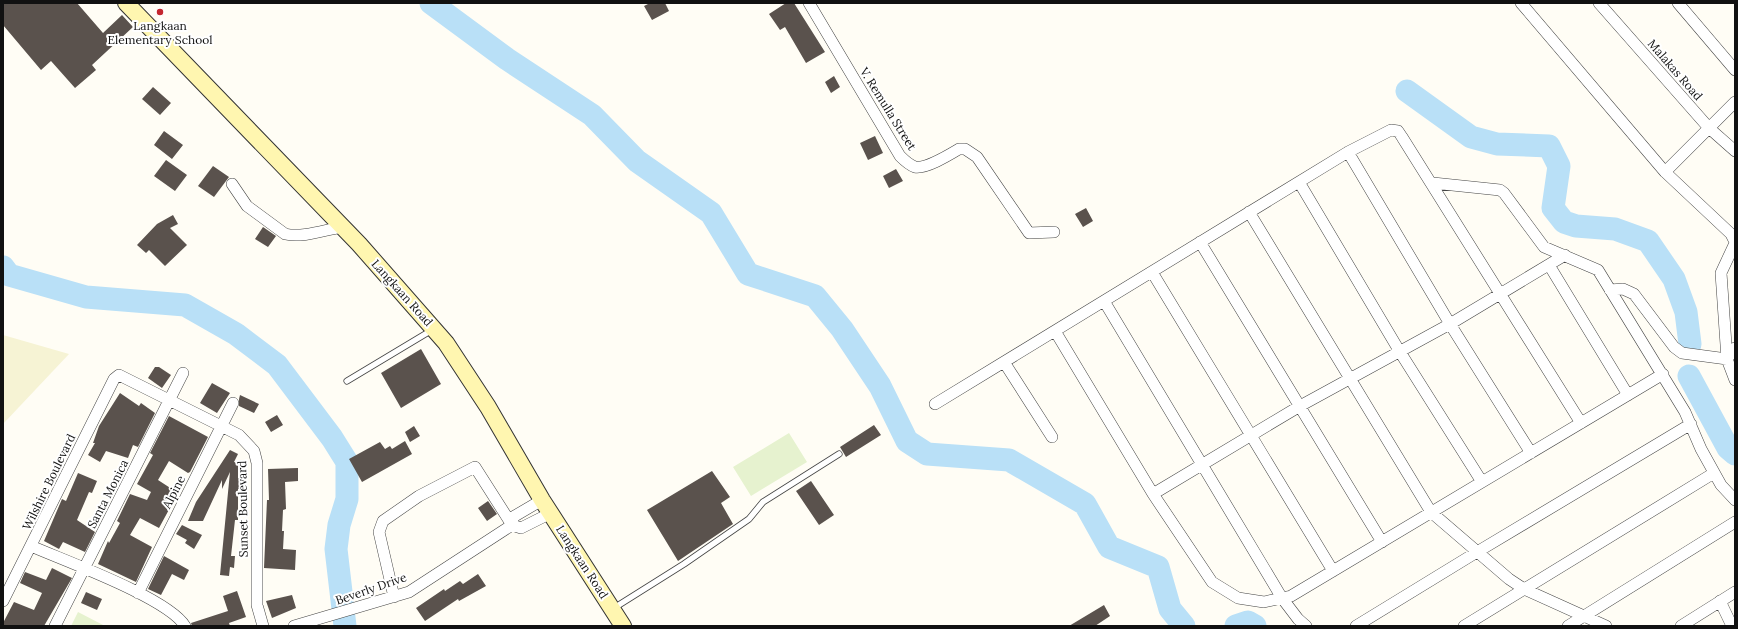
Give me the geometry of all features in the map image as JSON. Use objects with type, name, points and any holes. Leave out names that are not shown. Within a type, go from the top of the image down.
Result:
[{"type":"street","name":"Langkaan Road","points":[[126,3],[342,227],[446,343],[488,407],[546,507],[623,626]]},
{"type":"street","name":"V. Remulla Street","points":[[809,3],[900,156],[907,163],[915,167],[924,167],[959,149],[965,149],[977,157],[1029,233],[1054,232]]},
{"type":"street","points":[[1521,3],[1665,172],[1731,234],[1735,242],[1721,270],[1727,359],[1735,380]]},
{"type":"street","name":"Malakas Road","points":[[1599,3],[1709,128],[1735,151]]},
{"type":"street","points":[[1678,3],[1735,70]]},
{"type":"street","points":[[1665,172],[1735,102]]},
{"type":"street","points":[[935,404],[1348,152],[1391,130],[1398,131],[1433,184],[1581,423]]},
{"type":"street","points":[[1348,152],[1450,324],[1531,453]]},
{"type":"street","points":[[1299,182],[1400,352],[1482,482]]},
{"type":"street","points":[[232,184],[247,206],[285,234],[293,236],[303,235],[342,227]]},
{"type":"street","points":[[1433,184],[1500,190],[1504,193],[1544,247],[1598,270],[1663,374],[1691,424],[1700,449],[1721,485],[1735,500]]},
{"type":"street","points":[[1249,212],[1431,512],[1509,579],[1524,589],[1606,626]]},
{"type":"street","points":[[1200,242],[1382,542]]},
{"type":"street","points":[[1153,494],[1300,406],[1450,324],[1565,255]]},
{"type":"street","points":[[1549,265],[1628,395]]},
{"type":"street","points":[[1152,272],[1333,571]]},
{"type":"street","points":[[1610,290],[1623,289],[1634,294],[1674,347],[1682,352],[1727,359]]},
{"type":"street","points":[[1104,301],[1282,598],[1298,619],[1306,626]]},
{"type":"street","points":[[1054,331],[1153,494],[1212,582],[1238,598],[1264,602],[1291,596],[1663,374]]},
{"type":"street","points":[[1727,359],[1735,348]]},
{"type":"street","points":[[1004,362],[1052,437]]},
{"type":"street","name":"Santa Monica","points":[[55,626],[183,373]]},
{"type":"street","name":"Sunset Boulevard","points":[[119,375],[239,435],[254,451],[257,462],[257,605],[263,626]]},
{"type":"street","name":"Wilshire Boulevard","points":[[3,601],[114,379],[119,375]]},
{"type":"street","name":"Alpine","points":[[138,593],[233,403]]},
{"type":"street","points":[[1356,626],[1691,424]]},
{"type":"street","points":[[394,597],[379,532],[383,521],[419,496],[475,467],[512,525]]},
{"type":"street","points":[[1464,626],[1714,473]]},
{"type":"street","name":"Beverly Drive","points":[[512,525],[513,516],[546,507]]},
{"type":"street","name":"Beverly Drive","points":[[512,525],[521,528],[546,507]]},
{"type":"street","points":[[1568,626],[1735,522]]},
{"type":"street","name":"Beverly Drive","points":[[294,626],[409,592],[512,525]]},
{"type":"street","points":[[31,546],[138,593],[166,608],[181,620],[185,626]]},
{"type":"street","points":[[1681,626],[1735,592]]},
{"type":"street","points":[[1720,601],[1732,626]]},
{"type":"lane","points":[[347,381],[434,329]]},
{"type":"lane","points":[[612,609],[684,564],[748,519],[764,502],[839,454]]},
{"type":"shaded area","points":[[3,335],[69,354],[3,424]]},
{"type":"green space","points":[[789,433],[807,462],[751,496],[733,467]]},
{"type":"green space","points":[[78,612],[105,626],[71,626]]},
{"type":"building","points":[[3,3],[77,3],[103,33],[122,15],[133,27],[92,65],[96,70],[75,88],[51,61],[41,70],[3,25]]},
{"type":"building","points":[[650,3],[665,3],[669,11],[652,20],[644,6]]},
{"type":"building","points":[[786,3],[794,3],[825,52],[806,63],[785,27],[780,30],[769,14]]},
{"type":"building","points":[[834,76],[840,87],[831,93],[825,82]]},
{"type":"building","points":[[153,87],[171,103],[160,115],[142,99]]},
{"type":"building","points":[[164,131],[183,145],[172,159],[154,145]]},
{"type":"building","points":[[875,136],[883,153],[868,160],[860,143]]},
{"type":"building","points":[[166,160],[187,175],[175,191],[154,176]]},
{"type":"building","points":[[213,166],[229,177],[214,197],[198,186]]},
{"type":"building","points":[[896,169],[903,181],[889,188],[883,176]]},
{"type":"building","points":[[1086,208],[1093,221],[1083,227],[1075,214]]},
{"type":"building","points":[[173,215],[178,224],[170,228],[187,245],[165,266],[149,250],[146,253],[137,245],[157,224]]},
{"type":"building","points":[[263,227],[276,236],[268,247],[255,239]]},
{"type":"building","points":[[421,349],[441,384],[401,408],[381,373]]},
{"type":"building","points":[[155,367],[159,367],[171,375],[162,388],[148,378]]},
{"type":"building","points":[[212,383],[230,393],[217,413],[200,403]]},
{"type":"building","points":[[120,393],[139,406],[141,403],[155,413],[138,447],[133,445],[128,458],[106,451],[100,462],[88,455],[95,443],[93,443],[99,426]]},
{"type":"building","points":[[240,395],[259,404],[254,413],[239,406]]},
{"type":"building","points":[[277,415],[283,425],[271,432],[265,422]]},
{"type":"building","points":[[169,416],[208,437],[190,472],[188,473],[169,461],[158,480],[178,493],[159,528],[140,518],[130,535],[152,547],[136,582],[98,564],[108,541],[109,543],[120,523],[117,521],[130,494],[147,500],[151,492],[137,484],[153,455],[150,453]]},
{"type":"building","points":[[874,425],[881,435],[846,457],[840,447]]},
{"type":"building","points":[[414,426],[420,436],[410,442],[405,432]]},
{"type":"building","points":[[405,441],[412,454],[362,482],[349,459],[380,442],[385,449],[390,446],[392,449]]},
{"type":"building","points":[[230,450],[238,454],[234,462],[238,463],[238,478],[242,478],[241,489],[238,489],[238,520],[235,520],[231,556],[235,556],[234,568],[230,567],[229,576],[220,575],[230,472],[222,489],[222,480],[203,521],[188,521],[196,502]]},
{"type":"building","points":[[298,468],[298,481],[285,482],[286,509],[283,510],[282,531],[284,531],[283,549],[296,550],[295,570],[264,568],[267,500],[269,500],[268,469]]},
{"type":"building","points":[[712,471],[730,497],[721,503],[733,524],[678,561],[647,510]]},
{"type":"building","points":[[78,473],[97,481],[92,493],[89,492],[77,520],[95,532],[85,552],[63,542],[59,549],[44,541],[62,499],[66,501]]},
{"type":"building","points":[[811,481],[834,515],[819,525],[796,491]]},
{"type":"building","points":[[488,501],[497,514],[487,521],[478,508]]},
{"type":"building","points":[[182,525],[202,535],[194,549],[185,543],[187,540],[176,534]]},
{"type":"building","points":[[164,556],[189,570],[184,580],[172,574],[161,595],[148,589]]},
{"type":"building","points":[[52,568],[72,578],[44,626],[4,626],[3,623],[14,602],[34,610],[42,593],[20,583],[25,572],[46,580]]},
{"type":"building","points":[[478,574],[486,586],[459,601],[458,599],[425,621],[416,608],[444,589],[445,591],[460,581],[463,584]]},
{"type":"building","points":[[237,591],[246,617],[229,623],[230,626],[192,626],[191,623],[228,611],[223,596]]},
{"type":"building","points":[[86,592],[102,599],[97,610],[81,603]]},
{"type":"building","points":[[292,595],[296,608],[272,618],[266,601]]},
{"type":"building","points":[[1104,605],[1110,616],[1095,626],[1069,626]]},
{"type":"waterway","points":[[431,3],[507,59],[592,115],[637,161],[711,213],[748,274],[815,296],[842,329],[880,386],[907,441],[927,454],[1009,460],[1085,504],[1109,547],[1158,567],[1170,609],[1184,626]]},
{"type":"waterway","points":[[1407,91],[1471,137],[1497,144],[1549,146],[1559,166],[1553,208],[1564,222],[1576,226],[1615,229],[1648,241],[1674,279],[1686,312],[1690,344]]},
{"type":"waterway","points":[[3,267],[9,275],[86,297],[185,305],[236,334],[277,365],[332,438],[347,462],[347,499],[339,525],[336,549],[345,626]]},
{"type":"waterway","points":[[1689,376],[1728,448],[1735,454]]},
{"type":"waterway","points":[[1236,626],[1248,622],[1255,626]]},
{"type":"place","name":"Langkaan Elementary School","points":[[160,12]]}]
